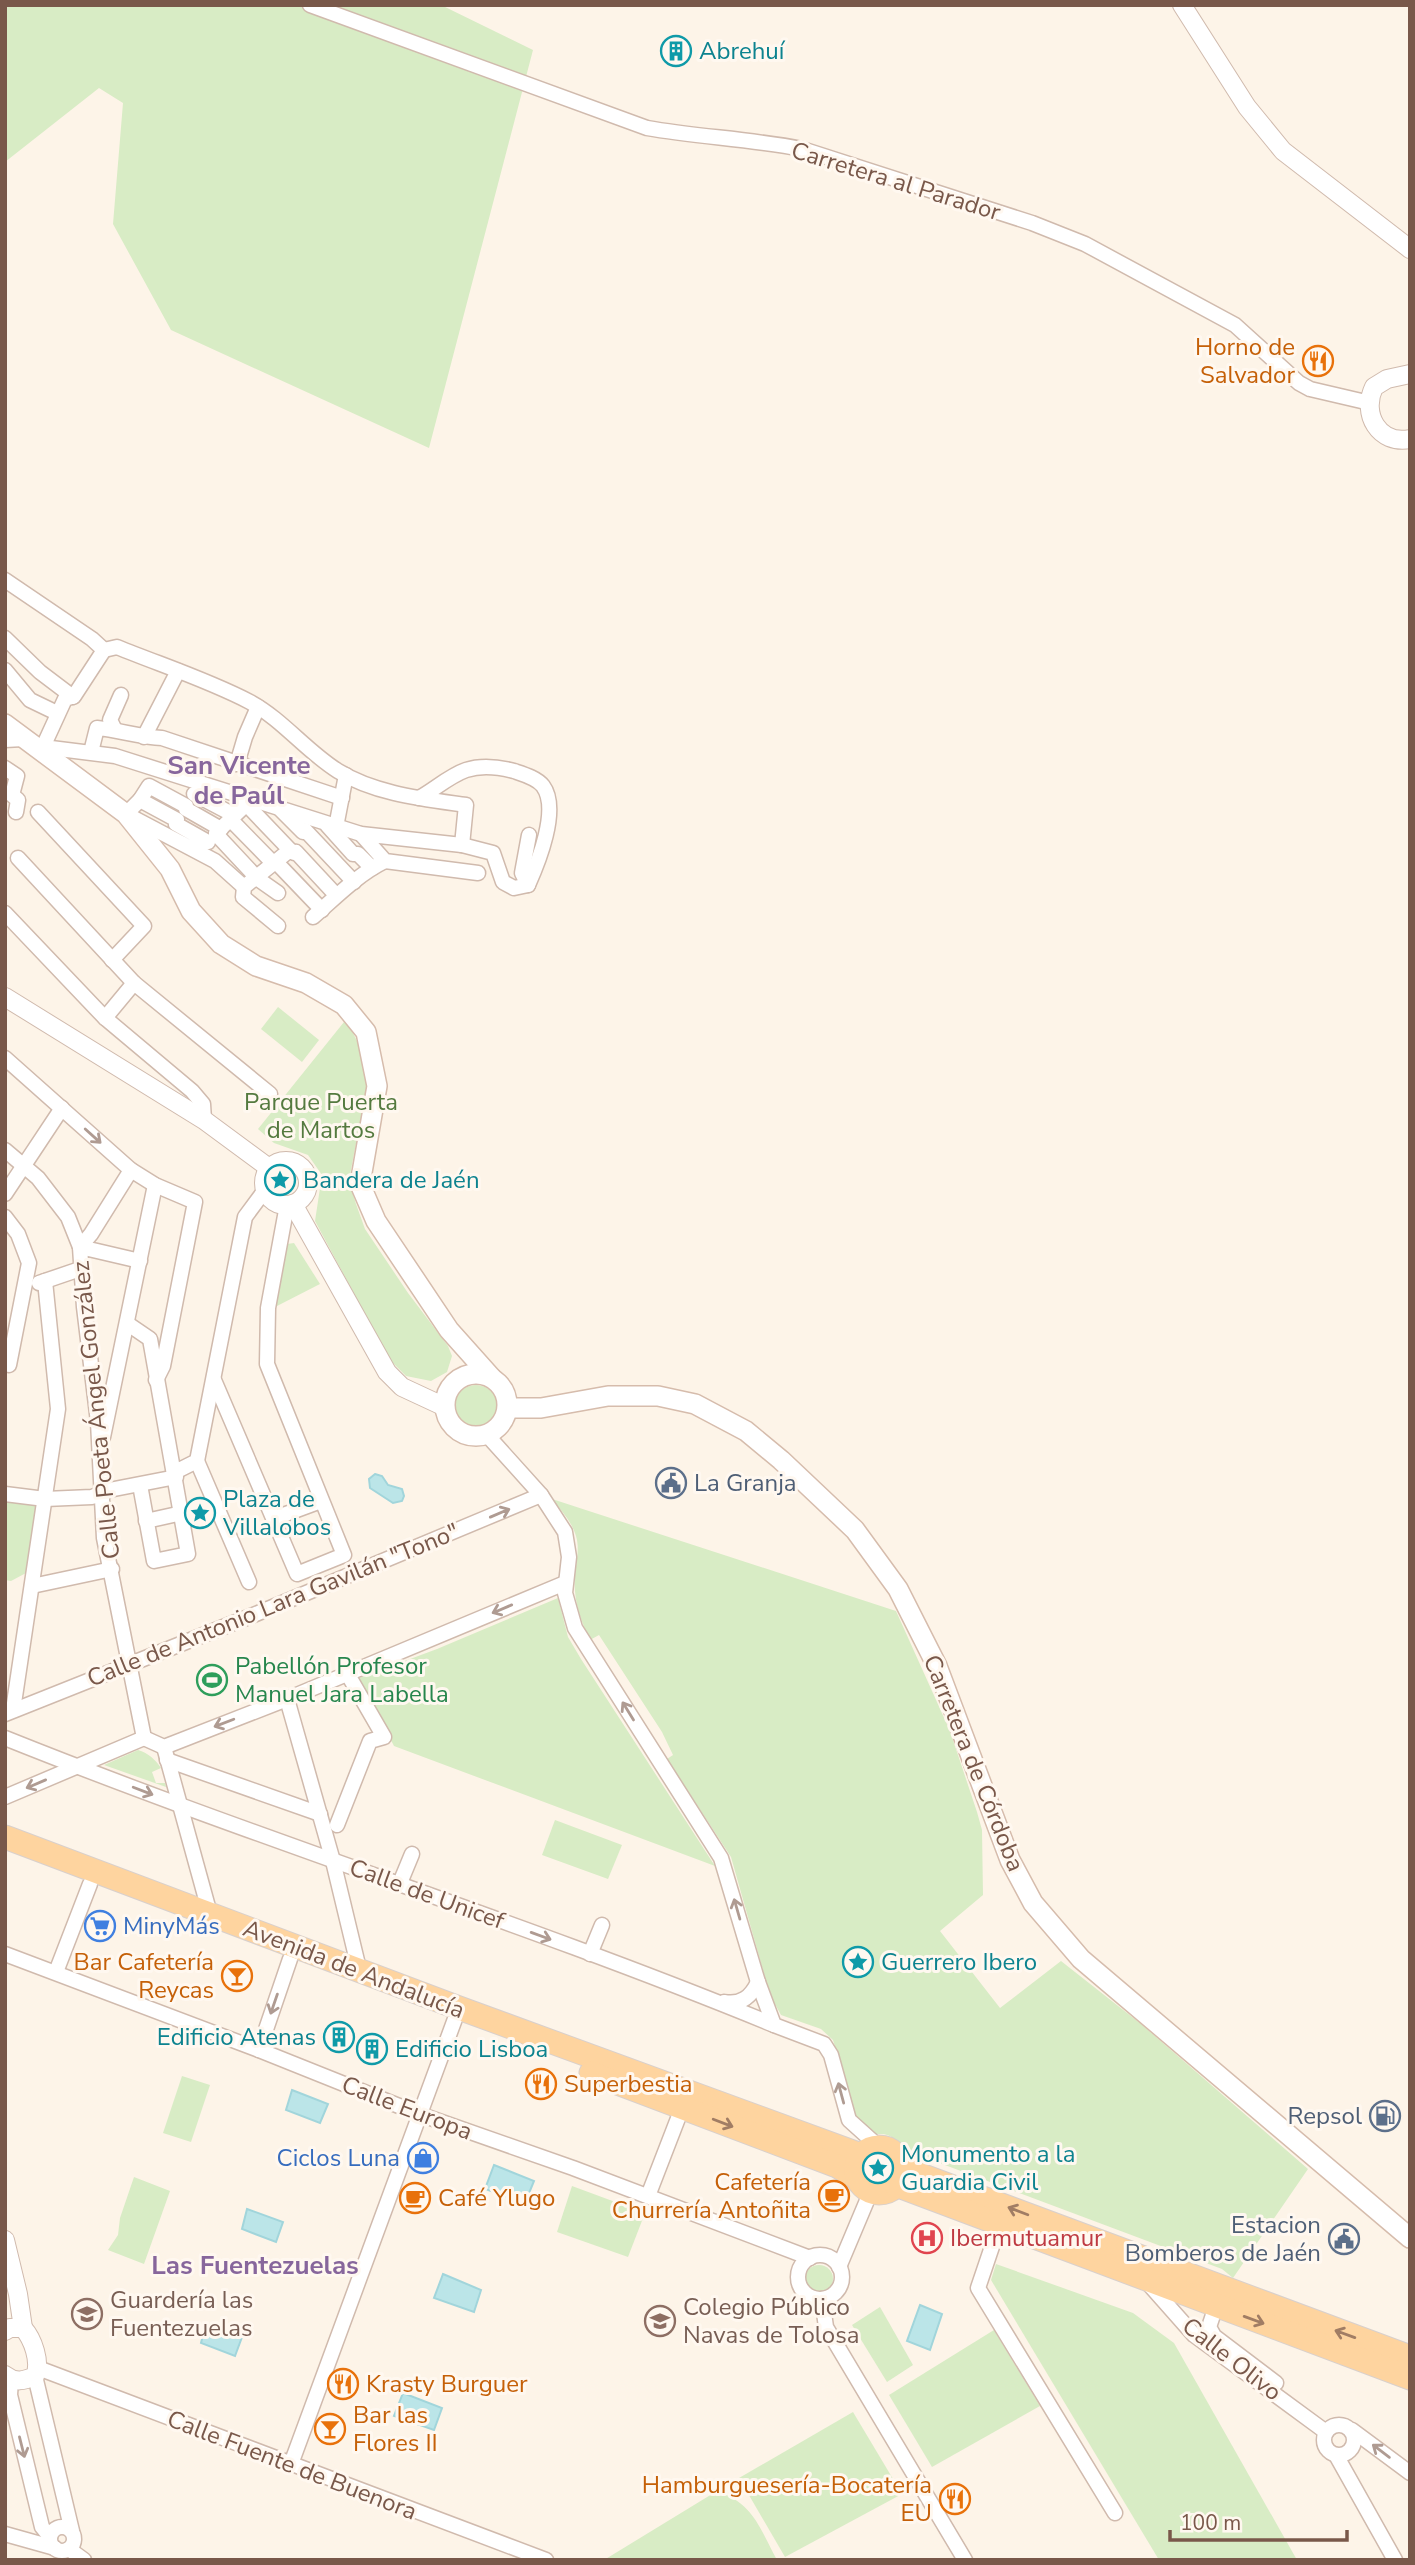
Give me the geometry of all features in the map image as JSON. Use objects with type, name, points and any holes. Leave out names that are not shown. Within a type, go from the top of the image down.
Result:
[{"type":"main road","points":[[5,724],[26,743],[133,807],[170,869],[191,911],[220,944],[256,966],[306,983],[344,1005],[366,1032],[377,1086],[360,1184],[376,1221],[455,1338],[505,1390],[508,1408],[505,1420],[487,1435],[468,1436],[459,1432],[447,1416],[446,1395],[457,1380],[460,1364],[455,1338]]},
{"type":"main road","points":[[457,1380],[473,1373],[491,1377]]},
{"type":"main road","name":"Carretera de Córdoba","points":[[508,1408],[541,1408],[608,1396],[658,1396],[695,1404],[746,1431],[781,1460],[855,1530],[898,1589],[937,1666],[1010,1860],[1033,1903],[1056,1932],[1081,1959],[1410,2238]]},
{"type":"main road","name":"Avenida de Andalucía","points":[[5,1838],[359,1969],[456,2015],[682,2108],[837,2166],[867,2168]]},
{"type":"main road","name":"Avenida de Andalucía","points":[[5,1852],[290,1959],[456,2015],[867,2168]]},
{"type":"main road","points":[[886,2148],[897,2155],[899,2177],[884,2192],[867,2168],[886,2148]]},
{"type":"main road","points":[[899,2177],[1000,2223],[1410,2378]]},
{"type":"main road","points":[[899,2177],[1410,2357]]},
{"type":"street","name":"Carretera al Parador","points":[[310,5],[647,128],[802,149],[1032,223],[1085,244],[1236,325],[1298,383],[1310,389],[1370,402]]},
{"type":"street","points":[[1182,5],[1247,107],[1283,151],[1410,249]]},
{"type":"street","points":[[1410,374],[1378,383],[1372,391],[1370,402],[1371,416],[1385,435],[1393,440],[1410,439]]},
{"type":"street","points":[[5,580],[104,650]]},
{"type":"street","points":[[5,638],[40,672],[73,697]]},
{"type":"street","points":[[26,743],[57,719],[57,713],[65,699],[73,697],[104,650],[117,647],[251,702],[284,726],[311,751],[346,775],[365,784],[419,798],[466,805],[461,845]]},
{"type":"street","points":[[5,670],[30,700],[57,713]]},
{"type":"street","points":[[144,737],[178,671]]},
{"type":"street","points":[[115,730],[110,720],[121,695]]},
{"type":"street","points":[[237,764],[258,708]]},
{"type":"street","points":[[91,752],[97,728],[162,738],[342,798]]},
{"type":"street","points":[[26,743],[115,755],[249,802],[278,807],[361,834],[461,845],[493,853],[503,882],[514,888],[528,885]]},
{"type":"street","points":[[419,798],[463,771],[480,766],[525,774],[543,786],[549,803],[547,829],[541,856],[528,885]]},
{"type":"street","points":[[5,768],[17,776],[12,794],[18,800],[16,812]]},
{"type":"street","points":[[331,825],[342,798],[346,775]]},
{"type":"street","points":[[219,832],[133,807],[149,786],[186,806],[186,809],[219,832],[275,863],[317,913],[336,895],[378,865]]},
{"type":"street","points":[[194,794],[219,832],[258,878],[278,893]]},
{"type":"street","points":[[219,832],[249,802]]},
{"type":"street","points":[[249,802],[336,895]]},
{"type":"street","points":[[278,807],[303,832],[305,830],[354,882]]},
{"type":"street","points":[[38,812],[144,926],[112,960]]},
{"type":"street","points":[[331,825],[353,854],[378,865],[478,873]]},
{"type":"street","points":[[219,832],[225,869],[244,887]]},
{"type":"street","points":[[361,834],[378,865]]},
{"type":"street","points":[[528,835],[522,873],[528,885]]},
{"type":"street","points":[[244,887],[293,851]]},
{"type":"street","points":[[18,858],[134,983],[270,1094]]},
{"type":"street","points":[[244,887],[243,897],[278,926]]},
{"type":"street","points":[[5,913],[106,1018],[192,1091],[203,1104],[204,1120]]},
{"type":"street","points":[[106,1018],[134,983]]},
{"type":"street","points":[[5,997],[204,1120],[269,1168]]},
{"type":"street","points":[[5,1058],[131,1170],[155,1185],[195,1202],[163,1366],[156,1380]]},
{"type":"street","points":[[5,1194],[62,1108]]},
{"type":"street","name":"Calle Poeta Ángel González","points":[[5,1150],[38,1178],[68,1217],[80,1247],[104,1538],[144,1738]]},
{"type":"street","points":[[214,1380],[298,1574],[344,1555],[267,1364],[268,1308],[290,1205],[305,1195],[308,1188],[307,1173],[302,1167],[288,1160],[269,1168],[264,1178],[265,1190],[274,1202],[290,1205],[387,1371],[402,1387],[445,1407]]},
{"type":"street","points":[[131,1170],[80,1247],[140,1261]]},
{"type":"street","points":[[99,1455],[155,1185]]},
{"type":"street","points":[[249,1582],[197,1461],[245,1217],[265,1190]]},
{"type":"street","points":[[5,1217],[18,1234],[29,1263],[24,1288],[12,1318],[9,1365],[5,1364]]},
{"type":"street","points":[[24,1288],[83,1268]]},
{"type":"street","points":[[9,1712],[32,1586],[58,1409],[45,1281]]},
{"type":"street","points":[[128,1324],[150,1339],[188,1555],[154,1561],[139,1485]]},
{"type":"street","points":[[487,1435],[541,1495],[565,1532],[568,1544],[565,1593],[575,1628],[721,1858],[758,1982],[774,2025]]},
{"type":"street","points":[[5,1494],[45,1499],[92,1497],[101,1492],[139,1485],[175,1474],[197,1461]]},
{"type":"street","name":"Calle de Antonio Lara Gavilán \"Tono\"","points":[[9,1712],[251,1616],[541,1495]]},
{"type":"street","points":[[275,1518],[321,1501]]},
{"type":"street","points":[[146,1521],[182,1513]]},
{"type":"street","points":[[32,1586],[112,1569]]},
{"type":"street","points":[[165,1753],[347,1673],[565,1583]]},
{"type":"street","points":[[337,1825],[370,1741],[384,1737],[347,1673]]},
{"type":"street","points":[[286,1699],[333,1861],[359,1969]]},
{"type":"street","name":"Calle de Unicef","points":[[5,1738],[178,1804],[719,2001],[824,2044],[831,2054],[849,2120],[867,2168]]},
{"type":"street","points":[[5,1797],[144,1738],[165,1753],[320,1814]]},
{"type":"street","points":[[165,1753],[210,1914]]},
{"type":"street","points":[[400,1883],[412,1854]]},
{"type":"street","points":[[55,1972],[90,1884]]},
{"type":"street","points":[[590,1954],[602,1925]]},
{"type":"street","name":"Calle Europa","points":[[5,1954],[419,2114],[648,2196],[810,2258]]},
{"type":"street","points":[[259,2050],[290,1959]]},
{"type":"street","points":[[719,2001],[734,2004],[745,2000],[758,1982]]},
{"type":"street","points":[[291,2464],[456,2015]]},
{"type":"street","points":[[648,2196],[682,2108]]},
{"type":"street","points":[[839,2267],[867,2168]]},
{"type":"street","points":[[1000,2223],[978,2288],[1115,2513]]},
{"type":"street","points":[[5,2240],[18,2294],[14,2329],[32,2343],[75,2540],[58,2545]]},
{"type":"street","points":[[823,2256],[839,2267],[842,2280],[839,2287],[835,2293],[822,2299],[816,2299],[804,2292],[798,2280],[800,2267],[810,2258],[823,2256]]},
{"type":"street","name":"Calle Olivo","points":[[1144,2279],[1194,2335],[1330,2428]]},
{"type":"street","points":[[822,2299],[826,2327],[965,2560]]},
{"type":"street","name":"Calle Olivo","points":[[1216,2306],[1209,2327],[1214,2336],[1330,2428]]},
{"type":"street","points":[[37,2372],[24,2381],[8,2377],[10,2395],[42,2527],[58,2545]]},
{"type":"street","name":"Calle Fuente de Buenora","points":[[37,2372],[546,2560]]},
{"type":"street","points":[[1395,2560],[1335,2455],[1327,2450],[1324,2441],[1330,2428],[1343,2424],[1410,2473]]},
{"type":"street","points":[[1335,2455],[1345,2455],[1353,2448],[1355,2439],[1352,2430]]},
{"type":"street","points":[[58,2545],[54,2530],[60,2527],[72,2531]]},
{"type":"street","points":[[5,2534],[58,2545],[84,2560]]},
{"type":"green space","points":[[5,5],[441,5],[533,50],[429,448],[171,330],[113,224],[123,103],[99,88],[5,162]]},
{"type":"green space","points":[[278,1007],[319,1040],[302,1062],[261,1029]]},
{"type":"green space","name":"Parque Puerta de Martos","points":[[344,1022],[351,1029],[364,1055],[368,1081],[366,1108],[349,1180],[365,1229],[448,1346],[452,1356],[447,1372],[431,1381],[406,1376],[389,1359],[315,1221],[322,1175],[308,1155],[274,1143],[258,1129]]},
{"type":"green space","points":[[294,1243],[320,1284],[277,1306],[275,1303],[287,1244]]},
{"type":"green space","points":[[476,1385],[491,1392],[498,1407],[491,1422],[476,1429],[461,1422],[454,1407],[461,1392]]},
{"type":"green space","points":[[5,1498],[35,1502],[39,1507],[26,1573],[11,1581],[5,1580]]},
{"type":"green space","points":[[552,1499],[896,1611],[950,1731],[982,1830],[983,1895],[940,1931],[1000,2008],[1061,1961],[1141,2024],[1308,2169],[1233,2278],[1222,2269],[905,2150],[891,2137],[882,2134],[872,2136],[858,2123],[833,2040],[821,2029],[781,2015],[770,1995],[731,1857],[667,1759],[673,1755],[662,1732],[599,1635],[590,1640],[576,1601],[576,1536],[569,1521]]},
{"type":"green space","points":[[558,1598],[568,1637],[715,1866],[394,1746],[359,1678],[437,1649]]},
{"type":"green space","points":[[138,1750],[159,1765],[161,1768],[152,1772],[156,1783],[165,1783],[166,1787],[104,1765]]},
{"type":"green space","points":[[555,1820],[622,1845],[608,1879],[542,1855]]},
{"type":"green space","points":[[182,2076],[210,2085],[191,2142],[163,2133]]},
{"type":"green space","points":[[134,2177],[170,2191],[144,2264],[108,2250],[118,2235],[120,2218]]},
{"type":"green space","points":[[572,2186],[645,2213],[628,2257],[557,2232]]},
{"type":"green space","points":[[996,2264],[1133,2313],[1174,2343],[1297,2560],[1159,2560],[991,2280]]},
{"type":"green space","points":[[819,2265],[829,2269],[833,2279],[829,2289],[819,2293],[809,2289],[805,2279],[809,2269]]},
{"type":"green space","points":[[880,2307],[913,2365],[887,2382],[852,2325]]},
{"type":"green space","points":[[994,2330],[1040,2406],[932,2467],[889,2395]]},
{"type":"green space","points":[[853,2412],[902,2494],[785,2557],[739,2478]]},
{"type":"green space","points":[[717,2491],[739,2503],[754,2518],[777,2560],[604,2560]]},
{"type":"water","points":[[375,1474],[382,1476],[388,1485],[402,1489],[402,1501],[393,1503],[370,1488],[369,1479]]},
{"type":"water","points":[[292,2090],[328,2104],[320,2123],[286,2110]]},
{"type":"water","points":[[494,2165],[534,2181],[525,2203],[485,2189]]},
{"type":"water","points":[[247,2209],[283,2222],[276,2242],[242,2229]]},
{"type":"water","points":[[443,2274],[481,2290],[474,2312],[434,2298]]},
{"type":"water","points":[[920,2305],[942,2314],[930,2350],[907,2341]]},
{"type":"water","points":[[206,2323],[242,2337],[235,2356],[201,2343]]},
{"type":"water","points":[[403,2393],[442,2408],[434,2430],[394,2416]]},
{"type":"place","name":"Abrehuí","points":[[676,51]]},
{"type":"place","name":"Horno de Salvador","points":[[1318,361]]},
{"type":"place","name":"Bandera de Jaén","points":[[280,1180]]},
{"type":"place","name":"La Granja","points":[[671,1483]]},
{"type":"place","name":"Plaza de Villalobos","points":[[200,1513]]},
{"type":"place","name":"Pabellón Profesor Manuel Jara Labella","points":[[212,1680]]},
{"type":"place","name":"MinyMás","points":[[100,1926]]},
{"type":"place","name":"Guerrero Ibero","points":[[858,1962]]},
{"type":"place","name":"Bar Cafetería Reycas","points":[[237,1976]]},
{"type":"place","name":"Edificio Atenas","points":[[339,2037]]},
{"type":"place","name":"Edificio Lisboa","points":[[372,2049]]},
{"type":"place","name":"Superbestia","points":[[541,2084]]},
{"type":"place","name":"Repsol","points":[[1385,2116]]},
{"type":"place","name":"Ciclos Luna","points":[[423,2158]]},
{"type":"place","name":"Monumento a la Guardia Civil","points":[[878,2168]]},
{"type":"place","name":"Cafetería Churrería Antoñita","points":[[834,2196]]},
{"type":"place","name":"Café Ylugo","points":[[415,2198]]},
{"type":"place","name":"Ibermutuamur","points":[[927,2238]]},
{"type":"place","name":"Estacion Bomberos de Jaén","points":[[1344,2239]]},
{"type":"place","name":"Guardería las Fuentezuelas","points":[[87,2314]]},
{"type":"place","name":"Colegio Público Navas de Tolosa","points":[[660,2321]]},
{"type":"place","name":"Krasty Burguer","points":[[343,2384]]},
{"type":"place","name":"Bar las Flores II","points":[[330,2429]]},
{"type":"place","name":"Hamburguesería-Bocatería EU","points":[[955,2499]]},
{"type":"district","name":"San Vicente de Paúl","points":[[239,780]]},
{"type":"district","name":"Las Fuentezuelas","points":[[255,2265]]}]
